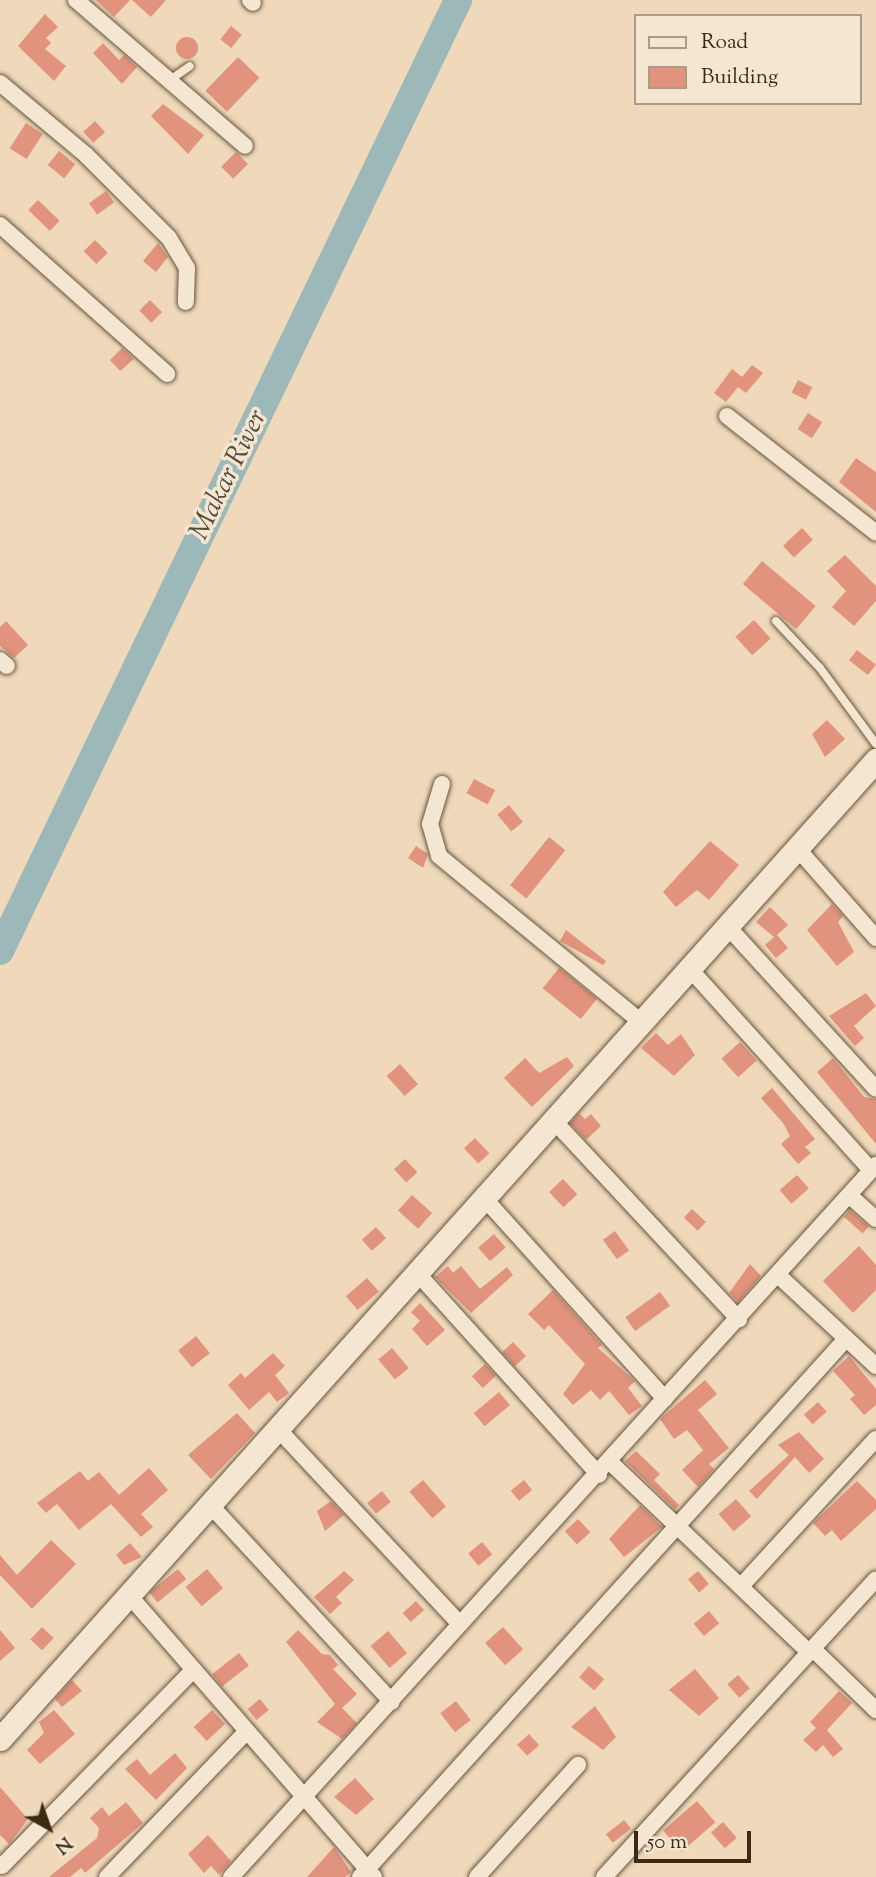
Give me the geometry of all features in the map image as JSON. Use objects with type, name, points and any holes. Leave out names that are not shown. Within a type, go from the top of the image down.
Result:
[{"type":"street","points":[[76,0],[245,146]]},
{"type":"street","points":[[0,83],[86,155],[169,238],[187,268],[186,302]]},
{"type":"street","points":[[0,225],[167,374]]},
{"type":"street","points":[[727,416],[876,533]]},
{"type":"street","points":[[0,1739],[128,1594],[212,1507],[278,1429],[419,1275],[797,848],[872,773]]},
{"type":"street","points":[[442,784],[430,824],[439,856],[641,1022]]},
{"type":"street","points":[[797,848],[876,938]]},
{"type":"street","points":[[728,926],[876,1089]]},
{"type":"street","points":[[231,1877],[460,1624],[600,1475],[873,1168],[689,968]]},
{"type":"street","points":[[555,1122],[739,1319]]},
{"type":"street","points":[[849,1195],[876,1219]]},
{"type":"street","points":[[485,1199],[665,1399]]},
{"type":"street","points":[[419,1275],[600,1475]]},
{"type":"street","points":[[778,1275],[876,1366]]},
{"type":"street","points":[[128,1594],[305,1797],[367,1875],[846,1339]]},
{"type":"street","points":[[278,1429],[460,1624]]},
{"type":"street","points":[[742,1585],[876,1438]]},
{"type":"street","points":[[610,1462],[876,1710]]},
{"type":"street","points":[[212,1507],[392,1702]]},
{"type":"street","points":[[604,1877],[876,1579]]},
{"type":"street","points":[[4,1869],[193,1670]]},
{"type":"street","points":[[107,1877],[247,1731]]},
{"type":"street","points":[[477,1877],[578,1765]]},
{"type":"lane","points":[[168,82],[190,66]]},
{"type":"lane","points":[[776,621],[820,668],[876,744]]},
{"type":"building","points":[[96,0],[130,0],[114,17]]},
{"type":"building","points":[[132,0],[166,0],[151,17]]},
{"type":"building","points":[[45,14],[58,27],[46,38],[51,43],[45,49],[66,66],[54,81],[18,46]]},
{"type":"building","points":[[231,26],[242,35],[231,48],[220,39]]},
{"type":"building","points":[[187,37],[195,40],[198,48],[195,56],[187,59],[179,56],[176,48],[179,40]]},
{"type":"building","points":[[103,43],[119,60],[124,55],[137,67],[122,84],[93,53]]},
{"type":"building","points":[[238,57],[260,78],[227,112],[205,91]]},
{"type":"building","points":[[163,104],[204,135],[188,154],[151,116]]},
{"type":"building","points":[[95,121],[105,132],[93,143],[83,132]]},
{"type":"building","points":[[26,123],[43,134],[26,159],[10,148]]},
{"type":"building","points":[[59,151],[75,164],[64,178],[48,165]]},
{"type":"building","points":[[236,152],[248,164],[233,179],[221,167]]},
{"type":"building","points":[[106,191],[114,202],[97,215],[89,203]]},
{"type":"building","points":[[38,200],[60,221],[50,231],[28,210]]},
{"type":"building","points":[[95,240],[108,253],[96,264],[84,251]]},
{"type":"building","points":[[158,243],[168,257],[156,272],[143,261]]},
{"type":"building","points":[[150,300],[162,312],[151,323],[139,311]]},
{"type":"building","points":[[122,348],[134,359],[120,371],[110,360]]},
{"type":"building","points":[[752,365],[763,373],[746,393],[738,387],[726,402],[714,393],[732,369],[742,377]]},
{"type":"building","points":[[798,380],[812,387],[806,400],[792,392]]},
{"type":"building","points":[[808,413],[822,422],[812,438],[798,429]]},
{"type":"building","points":[[856,458],[876,472],[876,512],[839,482]]},
{"type":"building","points":[[802,528],[813,540],[794,557],[783,546]]},
{"type":"building","points":[[845,555],[876,586],[876,601],[854,626],[832,607],[846,591],[827,571]]},
{"type":"building","points":[[762,561],[816,606],[796,629],[743,584]]},
{"type":"building","points":[[754,620],[771,639],[752,655],[735,637]]},
{"type":"building","points":[[6,621],[28,645],[14,658],[0,646],[0,627]]},
{"type":"building","points":[[857,650],[876,665],[868,675],[849,660]]},
{"type":"building","points":[[827,720],[845,739],[825,757],[812,734]]},
{"type":"building","points":[[474,779],[495,790],[488,804],[466,793]]},
{"type":"building","points":[[509,805],[523,822],[511,832],[497,814]]},
{"type":"building","points":[[549,837],[565,850],[526,898],[510,885]]},
{"type":"building","points":[[710,841],[739,865],[709,900],[697,890],[676,907],[663,892]]},
{"type":"building","points":[[416,846],[428,854],[423,868],[408,858]]},
{"type":"building","points":[[832,904],[843,916],[838,922],[854,952],[837,966],[807,930]]},
{"type":"building","points":[[770,907],[788,925],[777,935],[788,948],[776,958],[765,945],[774,937],[756,922]]},
{"type":"building","points":[[566,930],[606,961],[603,965],[560,941]]},
{"type":"building","points":[[559,968],[597,999],[581,1019],[543,988]]},
{"type":"building","points":[[866,993],[876,1006],[854,1026],[864,1038],[855,1046],[829,1016]]},
{"type":"building","points":[[656,1033],[668,1045],[681,1034],[695,1055],[674,1076],[641,1048]]},
{"type":"building","points":[[740,1042],[757,1061],[738,1077],[721,1059]]},
{"type":"building","points":[[567,1057],[574,1066],[532,1107],[504,1078],[525,1058],[539,1073]]},
{"type":"building","points":[[833,1058],[864,1097],[876,1099],[876,1144],[817,1072]]},
{"type":"building","points":[[400,1064],[418,1084],[405,1096],[387,1076]]},
{"type":"building","points":[[772,1088],[815,1139],[805,1147],[811,1153],[798,1164],[781,1144],[790,1136],[783,1123],[761,1098]]},
{"type":"building","points":[[579,1113],[585,1119],[591,1114],[601,1126],[586,1140],[570,1123]]},
{"type":"building","points":[[475,1138],[489,1153],[478,1164],[464,1148]]},
{"type":"building","points":[[405,1159],[417,1172],[406,1182],[394,1169]]},
{"type":"building","points":[[797,1175],[809,1189],[791,1204],[780,1190]]},
{"type":"building","points":[[563,1179],[577,1194],[563,1207],[549,1192]]},
{"type":"building","points":[[412,1195],[432,1213],[418,1229],[398,1211]]},
{"type":"building","points":[[692,1209],[706,1222],[698,1231],[684,1218]]},
{"type":"building","points":[[850,1210],[869,1227],[863,1233],[844,1217]]},
{"type":"building","points":[[376,1227],[386,1238],[372,1251],[362,1240]]},
{"type":"building","points":[[615,1231],[629,1250],[617,1259],[603,1240]]},
{"type":"building","points":[[494,1234],[506,1248],[490,1261],[478,1248]]},
{"type":"building","points":[[859,1246],[876,1265],[876,1290],[853,1313],[823,1281]]},
{"type":"building","points":[[750,1264],[761,1276],[738,1302],[729,1293]]},
{"type":"building","points":[[448,1266],[453,1273],[461,1266],[480,1289],[507,1267],[513,1275],[471,1313],[435,1277]]},
{"type":"building","points":[[367,1278],[379,1292],[358,1310],[346,1296]]},
{"type":"building","points":[[553,1290],[602,1345],[598,1348],[635,1381],[628,1388],[642,1406],[629,1415],[609,1391],[600,1400],[591,1390],[573,1405],[563,1394],[585,1364],[549,1325],[544,1330],[528,1314]]},
{"type":"building","points":[[660,1292],[670,1306],[635,1331],[625,1317]]},
{"type":"building","points":[[420,1303],[445,1330],[427,1346],[412,1329],[420,1321],[411,1312]]},
{"type":"building","points":[[196,1336],[210,1353],[192,1368],[178,1350]]},
{"type":"building","points":[[513,1342],[526,1356],[515,1366],[502,1352]]},
{"type":"building","points":[[392,1348],[409,1368],[395,1379],[378,1360]]},
{"type":"building","points":[[273,1353],[285,1366],[275,1375],[289,1393],[277,1402],[269,1392],[249,1410],[228,1385],[241,1373],[245,1378]]},
{"type":"building","points":[[849,1356],[876,1389],[876,1405],[864,1415],[850,1399],[855,1395],[833,1371]]},
{"type":"building","points":[[485,1364],[496,1376],[483,1388],[472,1376]]},
{"type":"building","points":[[705,1380],[717,1394],[698,1410],[729,1448],[709,1464],[714,1469],[698,1487],[682,1470],[703,1450],[687,1430],[674,1439],[660,1419]]},
{"type":"building","points":[[499,1392],[510,1405],[485,1426],[474,1413]]},
{"type":"building","points":[[818,1402],[827,1412],[813,1424],[804,1415]]},
{"type":"building","points":[[237,1413],[255,1433],[211,1479],[188,1455]]},
{"type":"building","points":[[799,1432],[824,1459],[809,1473],[795,1457],[757,1499],[749,1491],[789,1455],[778,1445]]},
{"type":"building","points":[[636,1451],[660,1474],[654,1480],[679,1505],[675,1509],[625,1461]]},
{"type":"building","points":[[149,1468],[168,1490],[141,1514],[153,1527],[141,1537],[111,1504],[79,1530],[57,1504],[46,1513],[37,1503],[80,1471],[88,1481],[99,1472],[119,1495]]},
{"type":"building","points":[[423,1480],[446,1506],[432,1518],[409,1492]]},
{"type":"building","points":[[524,1480],[532,1490],[519,1501],[511,1491]]},
{"type":"building","points":[[857,1481],[876,1500],[876,1509],[841,1541],[832,1530],[825,1536],[813,1523]]},
{"type":"building","points":[[382,1491],[391,1502],[376,1514],[367,1503]]},
{"type":"building","points":[[736,1499],[751,1516],[734,1531],[719,1514]]},
{"type":"building","points":[[331,1501],[344,1515],[325,1531],[317,1511]]},
{"type":"building","points":[[640,1505],[662,1527],[624,1557],[609,1539]]},
{"type":"building","points":[[578,1519],[590,1532],[577,1544],[565,1531]]},
{"type":"building","points":[[51,1540],[76,1564],[32,1609],[0,1575],[0,1555],[17,1575]]},
{"type":"building","points":[[482,1542],[492,1554],[478,1566],[468,1554]]},
{"type":"building","points":[[130,1543],[142,1557],[124,1565],[116,1555]]},
{"type":"building","points":[[178,1569],[186,1579],[157,1602],[149,1592]]},
{"type":"building","points":[[207,1569],[223,1588],[202,1606],[186,1587]]},
{"type":"building","points":[[344,1571],[354,1580],[336,1597],[342,1603],[330,1614],[314,1597]]},
{"type":"building","points":[[698,1571],[709,1584],[699,1592],[688,1579]]},
{"type":"building","points":[[416,1601],[424,1610],[411,1622],[403,1613]]},
{"type":"building","points":[[709,1611],[719,1623],[704,1636],[694,1624]]},
{"type":"building","points":[[42,1627],[54,1638],[42,1650],[30,1639]]},
{"type":"building","points":[[503,1627],[523,1649],[505,1665],[485,1643]]},
{"type":"building","points":[[0,1630],[15,1648],[0,1661]]},
{"type":"building","points":[[298,1630],[322,1654],[330,1655],[338,1665],[333,1669],[357,1694],[342,1708],[357,1723],[342,1739],[317,1722],[335,1704],[286,1642]]},
{"type":"building","points":[[388,1631],[407,1653],[390,1668],[371,1646]]},
{"type":"building","points":[[239,1653],[249,1666],[222,1687],[212,1674]]},
{"type":"building","points":[[589,1666],[604,1679],[594,1690],[579,1677]]},
{"type":"building","points":[[695,1669],[719,1698],[699,1716],[669,1690]]},
{"type":"building","points":[[738,1675],[750,1689],[739,1698],[727,1684]]},
{"type":"building","points":[[72,1680],[82,1691],[62,1707],[55,1699]]},
{"type":"building","points":[[839,1691],[852,1703],[827,1730],[843,1749],[833,1757],[823,1745],[816,1752],[803,1740],[816,1728],[810,1722]]},
{"type":"building","points":[[260,1699],[269,1710],[256,1720],[248,1709]]},
{"type":"building","points":[[456,1701],[471,1720],[455,1732],[440,1713]]},
{"type":"building","points":[[595,1706],[616,1737],[603,1750],[571,1727]]},
{"type":"building","points":[[54,1710],[75,1734],[40,1764],[27,1750],[44,1733],[39,1722]]},
{"type":"building","points":[[212,1710],[225,1724],[207,1741],[194,1727]]},
{"type":"building","points":[[529,1734],[539,1745],[527,1756],[517,1745]]},
{"type":"building","points":[[175,1753],[187,1768],[156,1800],[125,1769],[137,1759],[150,1775]]},
{"type":"building","points":[[355,1778],[374,1799],[356,1815],[334,1797]]},
{"type":"building","points":[[0,1787],[28,1819],[9,1844],[0,1835]]},
{"type":"building","points":[[697,1801],[715,1822],[681,1852],[663,1831]]},
{"type":"building","points":[[126,1802],[143,1823],[85,1873],[81,1868],[70,1877],[49,1877],[97,1838],[99,1828],[90,1818],[102,1807],[109,1816]]},
{"type":"building","points":[[624,1820],[631,1829],[613,1843],[606,1834]]},
{"type":"building","points":[[723,1822],[737,1838],[725,1848],[711,1832]]},
{"type":"building","points":[[208,1835],[231,1861],[219,1875],[211,1866],[204,1873],[188,1854]]},
{"type":"building","points":[[334,1847],[351,1872],[345,1877],[307,1877]]},
{"type":"waterway","name":"Makar River","points":[[0,951],[458,0]]}]
